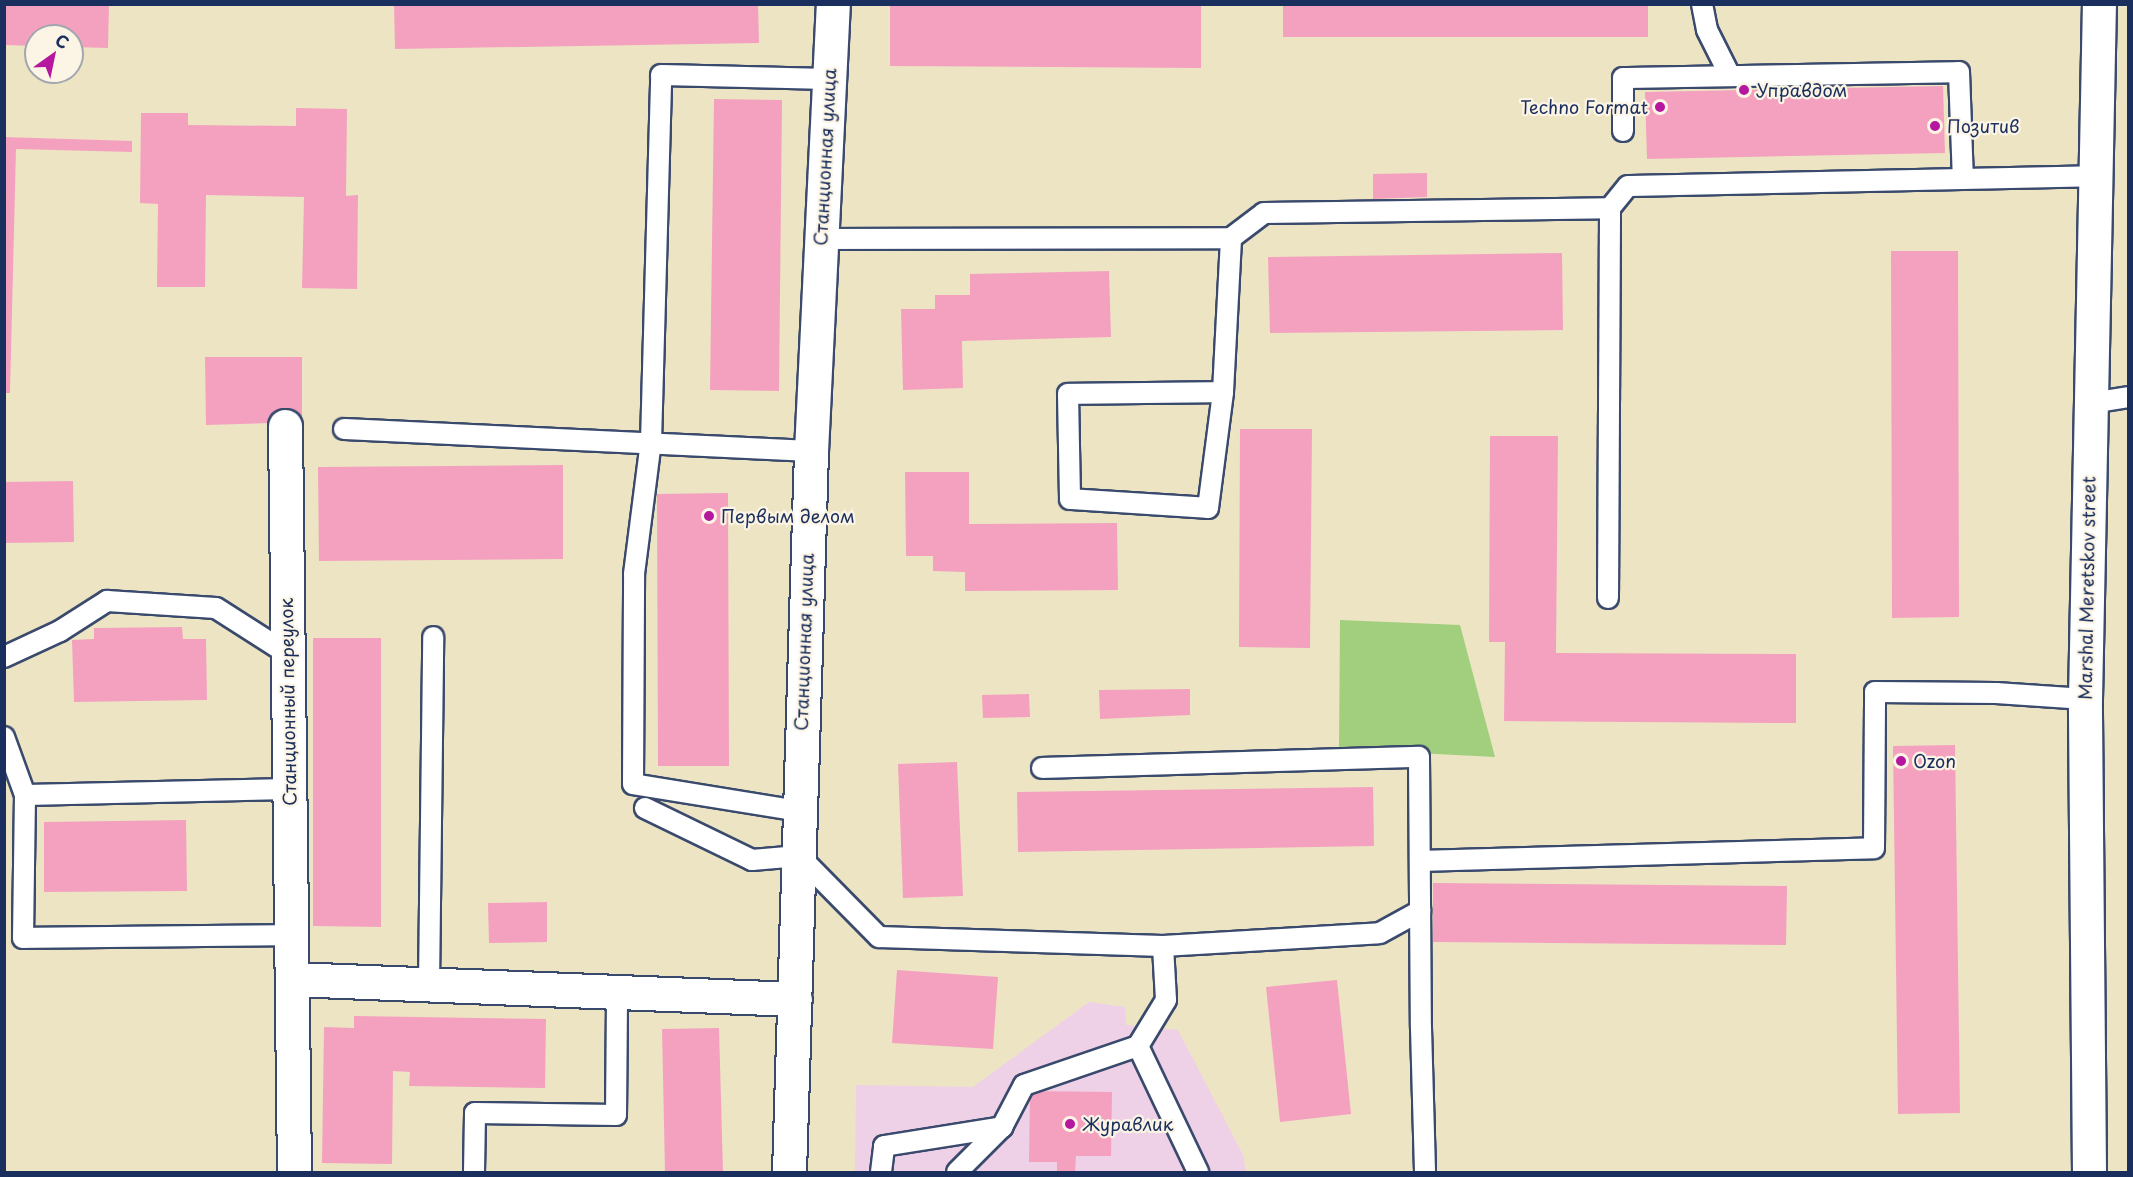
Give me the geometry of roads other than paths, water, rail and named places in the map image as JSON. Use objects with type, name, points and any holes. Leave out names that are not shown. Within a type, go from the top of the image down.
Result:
[{"type":"street","name":"Станционная улица","points":[[789,1173],[810,451],[833,4]]},
{"type":"street","name":"Marshal Meretskov street","points":[[2089,1173],[2085,699],[2098,4]]},
{"type":"street","name":"Станционный переулок","points":[[285,426],[294,1173]]},
{"type":"street","points":[[292,979],[795,999]]},
{"type":"lane","points":[[1702,4],[1707,30],[1730,76]]},
{"type":"lane","points":[[1623,131],[1623,78],[1959,72],[1963,179]]},
{"type":"lane","points":[[799,811],[633,784],[634,574],[651,442],[661,75],[829,79]]},
{"type":"lane","points":[[1608,598],[1610,207],[1628,186],[2095,176]]},
{"type":"lane","points":[[821,239],[1231,238],[1264,213],[1610,207]]},
{"type":"lane","points":[[1222,392],[1068,394],[1070,498],[1208,508],[1222,392],[1231,238]]},
{"type":"lane","points":[[2091,403],[2128,397]]},
{"type":"lane","points":[[345,429],[810,451]]},
{"type":"lane","points":[[4,657],[60,631],[107,601],[216,608],[288,654]]},
{"type":"lane","points":[[429,985],[433,637]]},
{"type":"lane","points":[[1420,861],[1874,848],[1875,692],[1996,693],[2085,699]]},
{"type":"lane","points":[[4,736],[25,795],[23,938],[291,935]]},
{"type":"lane","points":[[1042,768],[1419,758],[1425,1173]]},
{"type":"lane","points":[[25,795],[289,789]]},
{"type":"lane","points":[[645,808],[752,860],[799,856],[879,937],[1163,946],[1380,933],[1420,911]]},
{"type":"lane","points":[[957,1173],[1002,1127],[1024,1085],[1138,1046],[1166,1000],[1163,946]]},
{"type":"lane","points":[[474,1173],[475,1113],[616,1115],[617,992]]},
{"type":"lane","points":[[1138,1046],[1198,1173]]},
{"type":"lane","points":[[881,1173],[884,1146],[1002,1127]]},
{"type":"place","name":"Управдом","points":[[1744,90]]},
{"type":"place","name":"Techno Format","points":[[1660,107]]},
{"type":"place","name":"Позитив","points":[[1935,126]]},
{"type":"place","name":"Первым делом","points":[[709,516]]},
{"type":"place","name":"Ozon","points":[[1901,761]]},
{"type":"place","name":"Журавлик","points":[[1070,1124]]}]
